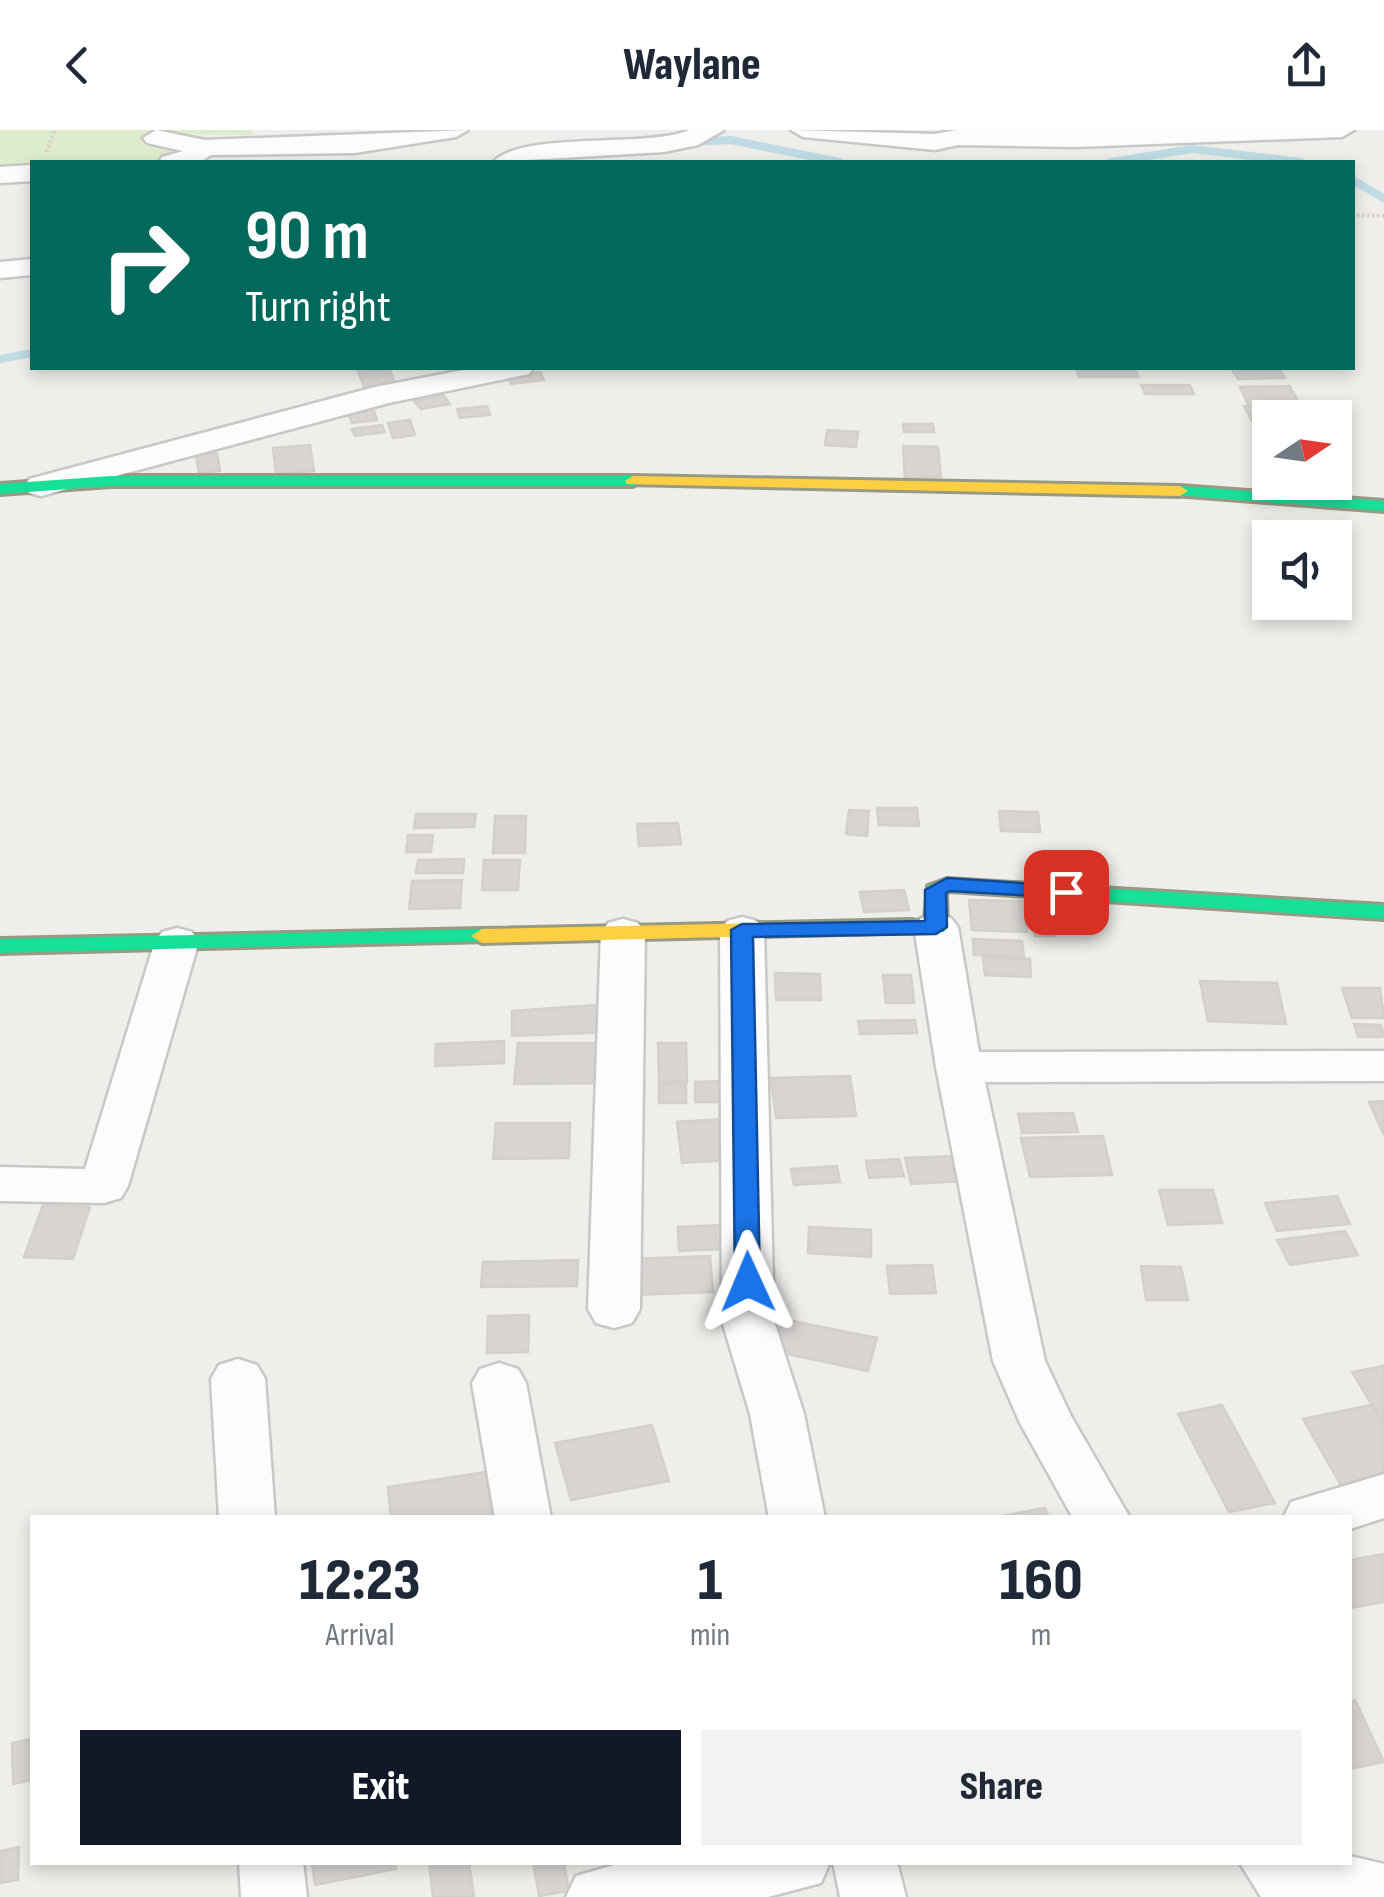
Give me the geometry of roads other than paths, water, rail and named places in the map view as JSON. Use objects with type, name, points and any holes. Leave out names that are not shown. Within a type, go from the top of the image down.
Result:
[{"type":"street","points":[[156,138],[204,148],[356,145],[456,130]]},
{"type":"street","points":[[510,160],[541,142],[673,139],[712,130]]},
{"type":"street","points":[[803,130],[888,141],[935,142],[957,133],[1075,139],[1342,130]]},
{"type":"street","points":[[186,160],[204,148]]},
{"type":"street","points":[[0,175],[30,174]]},
{"type":"street","points":[[0,270],[30,267]]},
{"type":"street","points":[[40,486],[386,394],[508,370]]},
{"type":"street","points":[[0,489],[130,480],[769,482],[1136,488],[1384,506]]},
{"type":"street","points":[[1100,1515],[1047,1422],[1019,1361],[959,1068],[936,927],[935,890],[947,884],[1384,912]]},
{"type":"street","points":[[0,946],[936,927]]},
{"type":"street","points":[[742,930],[748,1321],[777,1414],[796,1515]]},
{"type":"street","points":[[614,1308],[623,932]]},
{"type":"street","points":[[0,1184],[104,1186],[177,940]]},
{"type":"street","points":[[959,1068],[1384,1066]]},
{"type":"street","points":[[238,1379],[248,1515]]},
{"type":"street","points":[[499,1382],[522,1515]]},
{"type":"street","points":[[1321,1515],[1384,1496]]},
{"type":"street","points":[[271,1865],[274,1897]]},
{"type":"street","points":[[584,1865],[589,1897]]},
{"type":"street","points":[[599,1897],[781,1865]]},
{"type":"street","points":[[867,1865],[873,1897]]},
{"type":"street","points":[[1273,1865],[1289,1886],[1310,1894],[1360,1886],[1384,1894]]},
{"type":"waterway","points":[[691,142],[731,140],[829,160]]},
{"type":"waterway","points":[[1123,160],[1192,149],[1284,160]]},
{"type":"waterway","points":[[1355,182],[1384,198]]},
{"type":"waterway","points":[[0,359],[30,353]]}]
